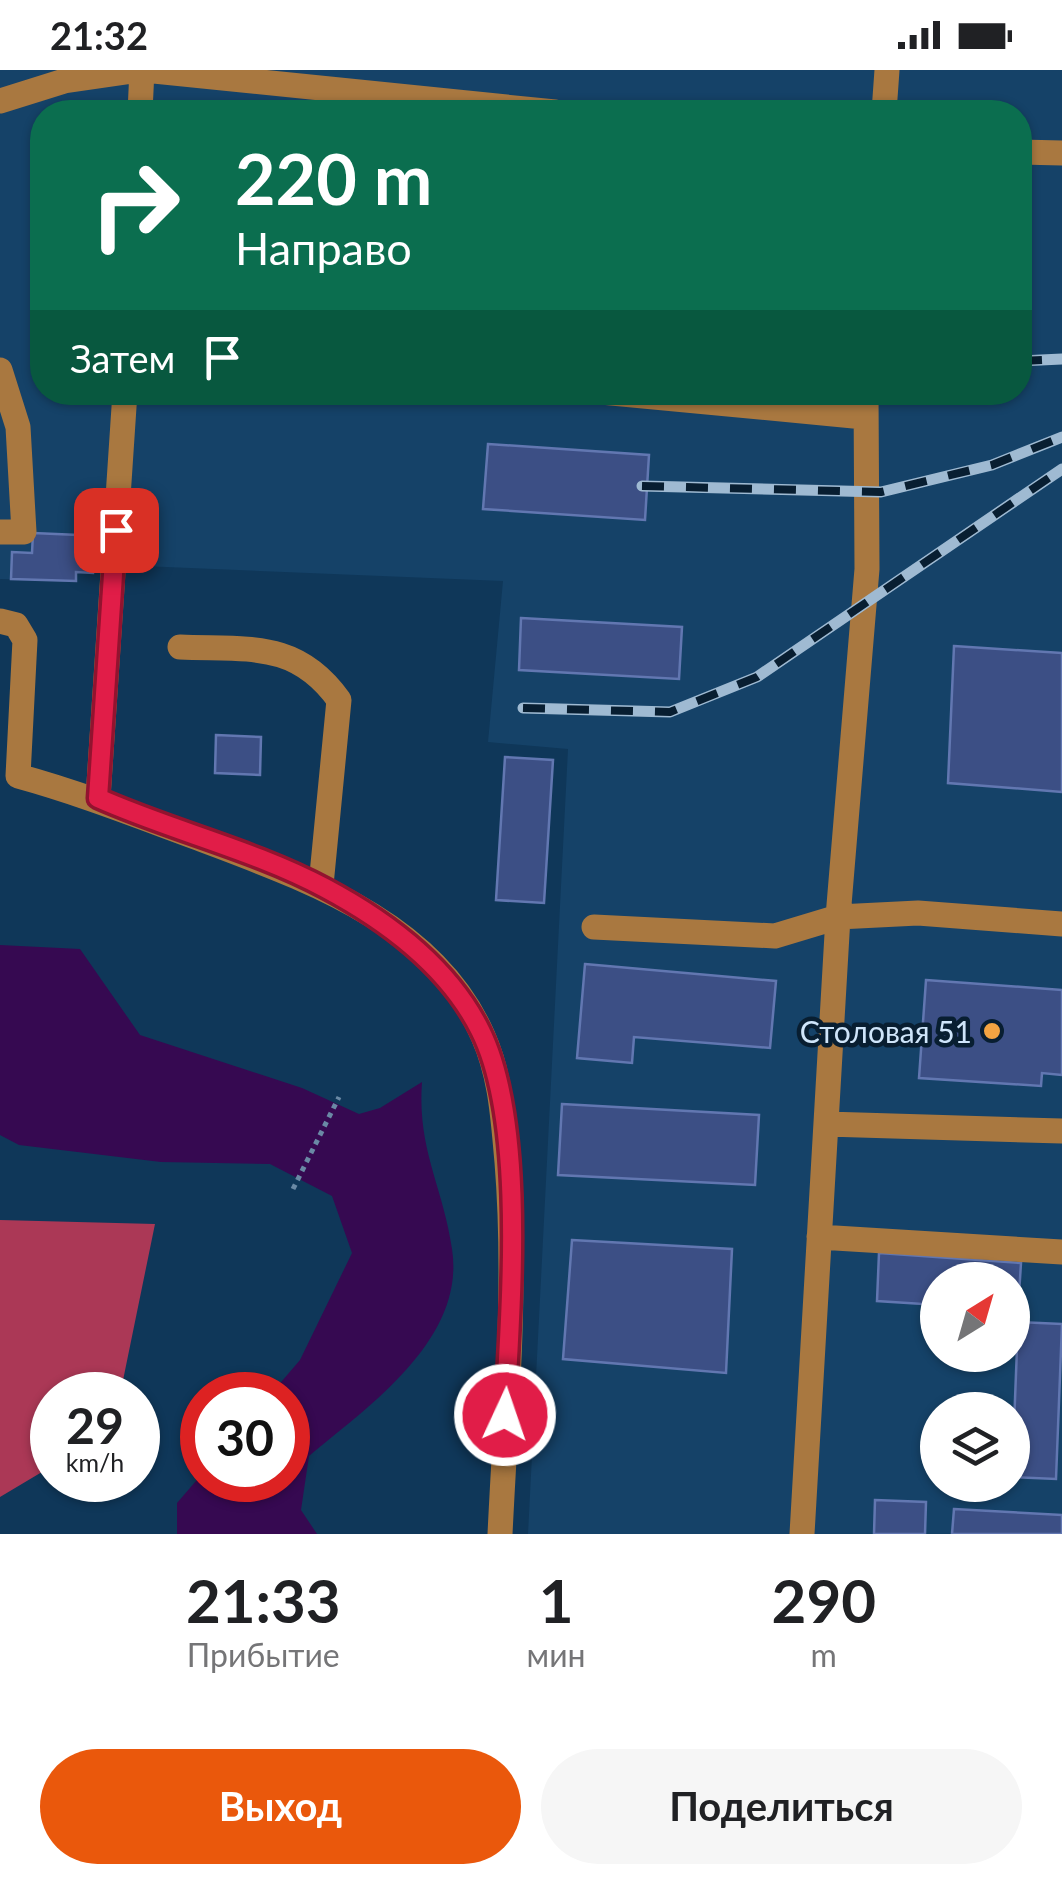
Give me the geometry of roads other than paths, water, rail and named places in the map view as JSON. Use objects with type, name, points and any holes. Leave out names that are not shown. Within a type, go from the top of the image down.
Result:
[{"type":"street","points":[[0,101],[64,81],[142,70],[437,100]]},
{"type":"street","points":[[141,100],[142,70]]},
{"type":"street","points":[[885,100],[887,70]]},
{"type":"street","points":[[1032,152],[1062,153]]},
{"type":"street","points":[[0,370],[18,427],[24,532],[0,532]]},
{"type":"street","points":[[98,798],[124,405]]},
{"type":"street","points":[[802,1534],[838,916],[867,569],[865,405]]},
{"type":"street","points":[[0,621],[16,625],[25,640],[18,776],[98,798],[321,886],[371,914],[426,960],[470,1012],[492,1060],[503,1117],[512,1237],[500,1534]]},
{"type":"street","points":[[180,647],[274,651],[318,671],[339,700],[321,886]]},
{"type":"street","points":[[594,927],[774,936],[838,916],[918,913],[1062,924]]},
{"type":"street","points":[[826,1124],[1062,1130]]},
{"type":"street","points":[[820,1237],[1062,1252]]},
{"type":"railway","points":[[1032,360],[1062,359]]},
{"type":"railway","points":[[642,486],[881,492],[992,465],[1062,437]]},
{"type":"railway","points":[[523,708],[670,712],[757,677],[1062,469]]},
{"type":"place","name":"Столовая 51","points":[[992,1031]]}]
